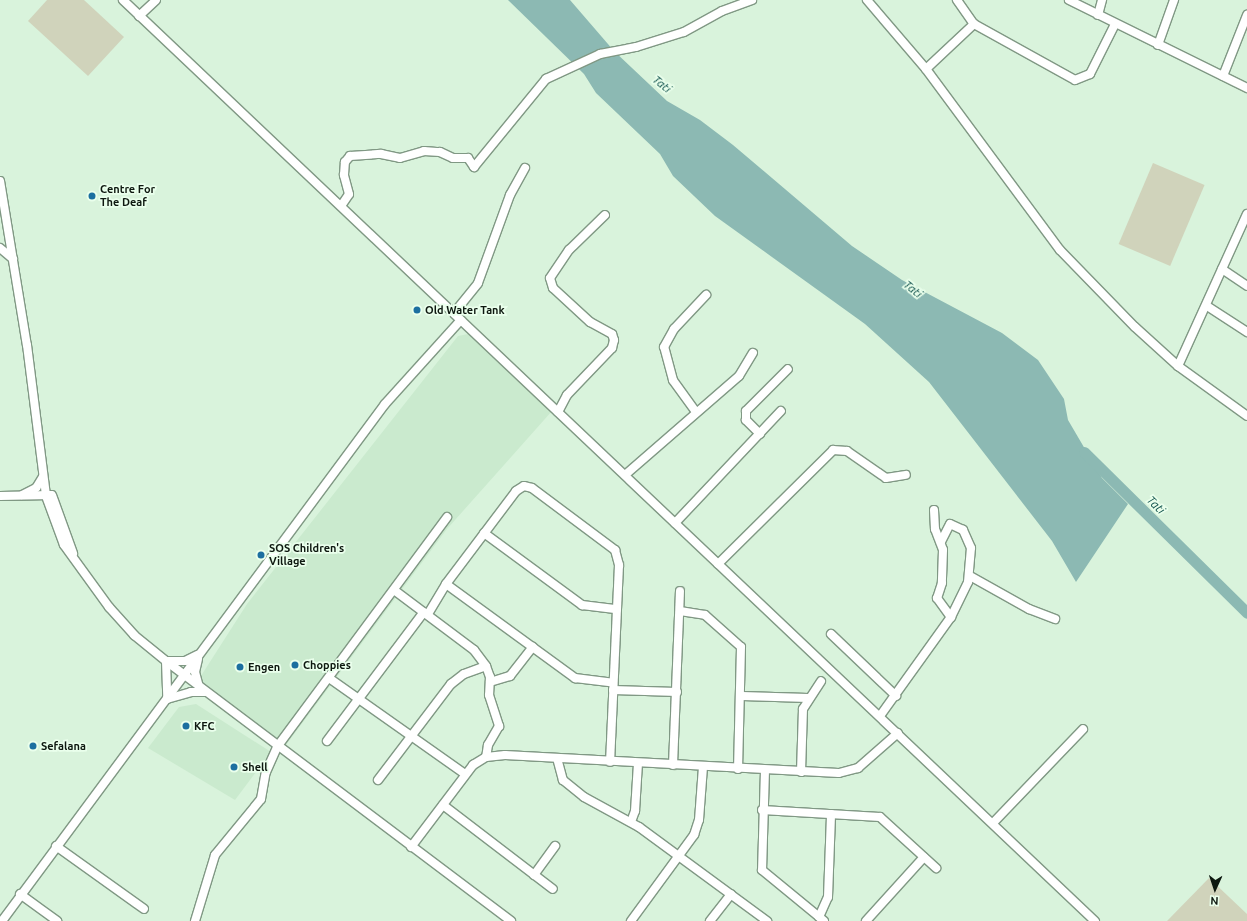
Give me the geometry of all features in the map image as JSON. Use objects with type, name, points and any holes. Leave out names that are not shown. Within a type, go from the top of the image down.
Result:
[{"type":"street","points":[[122,0],[1095,921]]},
{"type":"street","points":[[140,16],[156,0]]},
{"type":"street","points":[[341,206],[349,194],[344,175],[345,162],[350,156],[381,154],[400,158],[424,151],[440,152],[453,158],[468,158],[474,167],[541,83],[550,76],[600,54],[636,48],[684,32],[722,11],[752,0]]},
{"type":"street","points":[[867,0],[926,70],[1060,250],[1134,327],[1178,366],[1247,416]]},
{"type":"street","points":[[958,0],[974,24],[1069,78],[1081,80],[1090,74],[1115,24]]},
{"type":"street","points":[[1069,0],[1247,88]]},
{"type":"street","points":[[1098,15],[1102,0]]},
{"type":"street","points":[[1158,45],[1174,0]]},
{"type":"street","points":[[1223,76],[1247,15]]},
{"type":"street","points":[[926,70],[974,24]]},
{"type":"street","points":[[454,313],[478,283],[510,195],[525,168]]},
{"type":"street","points":[[0,181],[49,495]]},
{"type":"street","points":[[1178,366],[1207,306],[1247,214]]},
{"type":"street","points":[[558,412],[567,395],[612,348],[614,340],[612,334],[590,322],[554,288],[550,278],[569,250],[605,215]]},
{"type":"street","points":[[0,248],[13,259]]},
{"type":"street","points":[[1222,269],[1247,286]]},
{"type":"street","points":[[696,412],[673,380],[664,347],[674,329],[706,295]]},
{"type":"street","points":[[1207,306],[1247,332]]},
{"type":"street","points":[[2,919],[385,404],[461,320]]},
{"type":"street","points":[[625,475],[739,376],[753,354]]},
{"type":"street","points":[[760,434],[746,420],[746,411],[788,368]]},
{"type":"street","points":[[675,523],[781,411]]},
{"type":"street","points":[[36,417],[43,477],[49,495],[76,561],[117,616],[184,676],[511,921]]},
{"type":"street","points":[[718,564],[833,450],[846,451],[886,478],[906,475]]},
{"type":"street","points":[[20,496],[36,488],[43,477]]},
{"type":"street","points":[[327,741],[426,613],[516,490],[524,486],[532,488],[618,553],[610,762]]},
{"type":"street","points":[[0,496],[49,495]]},
{"type":"street","points":[[934,510],[935,528],[941,542],[943,568],[937,598],[951,617]]},
{"type":"street","points":[[196,921],[215,855],[261,799],[266,772],[277,747],[447,517]]},
{"type":"street","points":[[880,716],[896,696],[951,617],[970,576],[970,548],[963,530],[950,524],[941,542]]},
{"type":"street","points":[[484,533],[582,605],[617,610]]},
{"type":"street","points":[[970,576],[1029,609],[1055,619]]},
{"type":"street","points":[[446,584],[575,678],[613,686],[677,692]]},
{"type":"street","points":[[394,590],[474,650],[486,666],[490,682],[489,695],[499,726],[488,745],[486,757]]},
{"type":"street","points":[[673,765],[680,591]]},
{"type":"street","points":[[680,611],[705,615],[741,647],[742,696],[738,769]]},
{"type":"street","points":[[831,634],[896,696]]},
{"type":"street","points":[[490,682],[510,676],[533,648]]},
{"type":"street","points":[[166,661],[185,661],[200,652]]},
{"type":"street","points":[[199,687],[195,672],[200,652]]},
{"type":"street","points":[[166,661],[167,699]]},
{"type":"street","points":[[378,780],[451,684],[464,674],[486,666]]},
{"type":"street","points":[[329,678],[465,774]]},
{"type":"street","points":[[801,772],[803,709],[808,698],[821,681]]},
{"type":"street","points":[[167,699],[191,692],[206,692]]},
{"type":"street","points":[[742,696],[808,698]]},
{"type":"street","points":[[993,823],[1083,729]]},
{"type":"street","points":[[411,847],[465,774],[473,765],[486,757],[557,758],[638,764],[801,772],[849,771],[866,762],[898,733]]},
{"type":"street","points":[[557,758],[561,776],[569,786],[601,809],[631,822],[680,856],[767,921]]},
{"type":"street","points":[[631,822],[635,812],[638,764]]},
{"type":"street","points":[[631,921],[680,856],[698,828],[703,767]]},
{"type":"street","points":[[765,770],[762,810],[762,870],[822,919],[828,897],[831,814]]},
{"type":"street","points":[[443,805],[553,889]]},
{"type":"street","points":[[762,810],[880,817],[936,868]]},
{"type":"street","points":[[56,846],[144,909]]},
{"type":"street","points":[[534,875],[555,846]]},
{"type":"street","points":[[866,921],[924,857]]},
{"type":"street","points":[[20,894],[57,921]]},
{"type":"street","points":[[710,921],[731,894]]},
{"type":"shaded area","points":[[47,0],[84,0],[124,37],[88,76],[28,21]]},
{"type":"shaded area","points":[[1153,163],[1205,185],[1170,266],[1119,244]]},
{"type":"shaded area","points":[[468,334],[552,411],[447,529],[286,745],[199,679],[247,604],[458,336]]},
{"type":"shaded area","points":[[196,704],[271,752],[235,800],[148,748],[179,707]]},
{"type":"shaded area","points":[[1209,878],[1247,914],[1247,921],[1167,921]]},
{"type":"water","points":[[508,0],[570,0],[614,51],[667,101],[700,120],[733,145],[852,246],[902,280],[1002,333],[1038,360],[1064,399],[1068,420],[1102,478],[1128,504],[1076,582],[1052,541],[929,382],[865,324],[715,216],[673,176],[660,154],[596,93],[584,74]]},
{"type":"waterway","name":"Tati","points":[[1084,452],[1247,613]]},
{"type":"place","name":"Centre For The Deaf","points":[[92,196]]},
{"type":"place","name":"Old Water Tank","points":[[417,310]]},
{"type":"place","name":"SOS Children's Village","points":[[261,555]]},
{"type":"place","name":"Choppies","points":[[295,665]]},
{"type":"place","name":"Engen","points":[[240,667]]},
{"type":"place","name":"KFC","points":[[186,726]]},
{"type":"place","name":"Sefalana","points":[[33,746]]},
{"type":"place","name":"Shell","points":[[234,767]]}]
